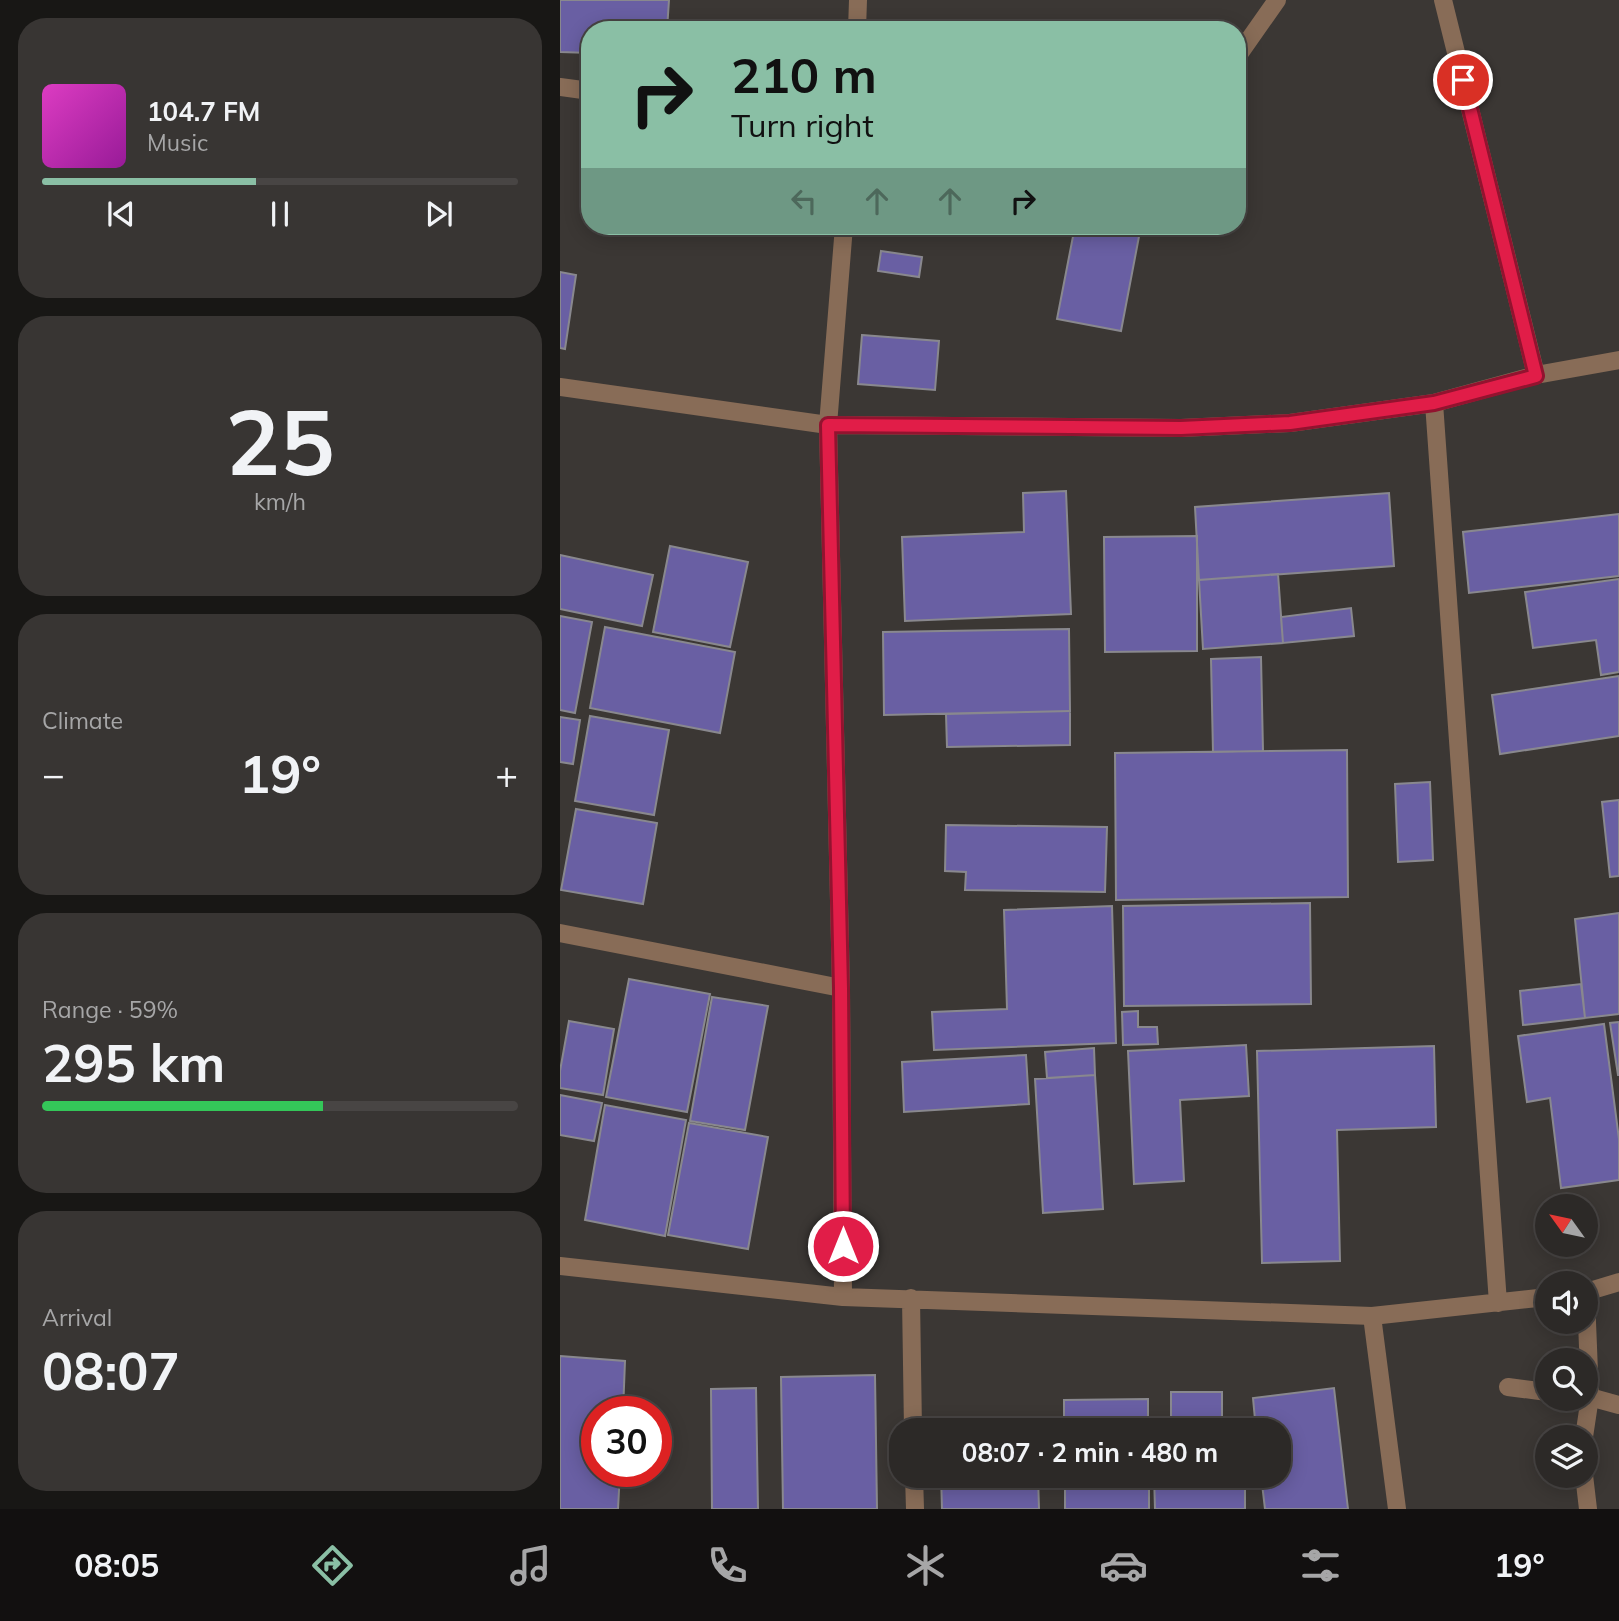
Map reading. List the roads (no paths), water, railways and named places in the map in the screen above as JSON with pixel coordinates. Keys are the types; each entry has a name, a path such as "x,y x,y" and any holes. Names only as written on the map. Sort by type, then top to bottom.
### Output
{"street":[{"path":"857,21 858,0"},
{"path":"1246,44 1277,0"},
{"path":"1443,0 1536,376"},
{"path":"560,88 581,90"},
{"path":"843,235 828,425 841,988 843,1297"},
{"path":"560,387 828,425 1181,428 1290,423 1434,403 1536,376 1619,360"},
{"path":"1434,403 1498,1303"},
{"path":"560,933 841,988"},
{"path":"560,1266 843,1297 1372,1315 1535,1298"},
{"path":"1598,1290 1619,1282"},
{"path":"911,1298 913,1418"},
{"path":"1372,1315 1397,1509"},
{"path":"1508,1387 1535,1390"},
{"path":"1598,1400 1619,1405"},
{"path":"914,1488 915,1509"},
{"path":"1586,1488 1588,1509"}]}
